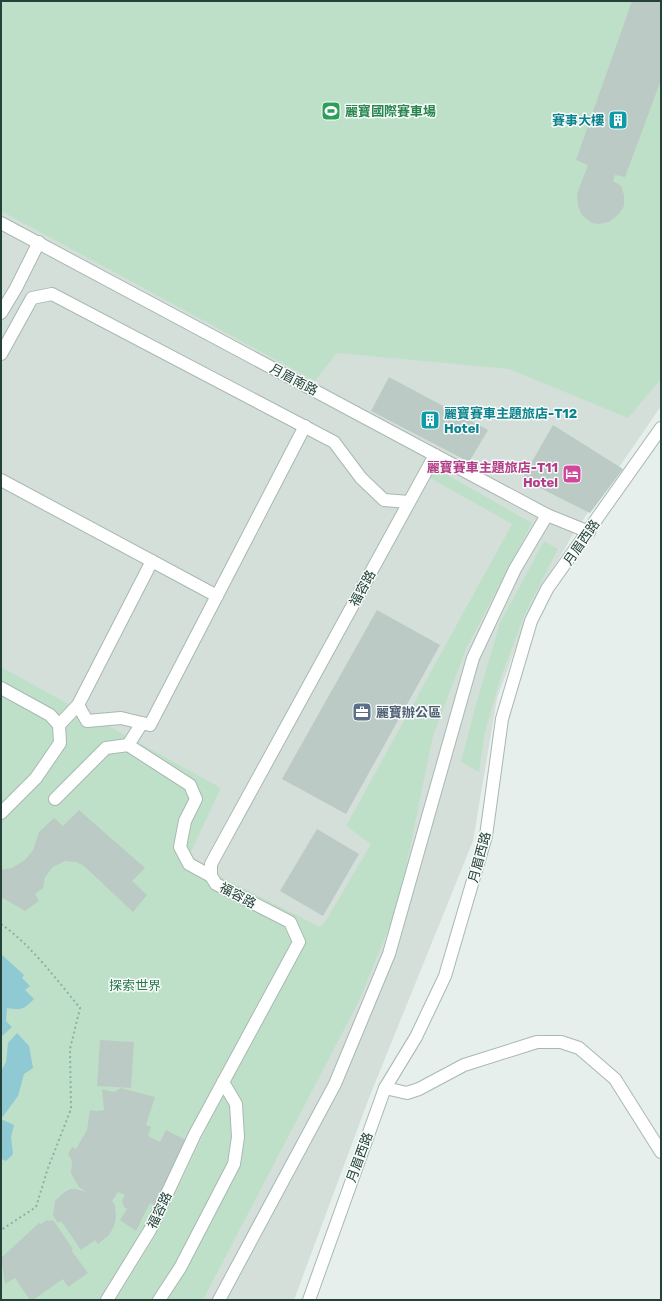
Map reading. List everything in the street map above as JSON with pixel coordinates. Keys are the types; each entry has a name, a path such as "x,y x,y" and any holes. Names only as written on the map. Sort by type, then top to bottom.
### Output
{"street":[{"name":"月眉南路","path":"1,223 547,515 589,532"},
{"path":"1,313 16,288 39,242"},
{"path":"1,354 32,298 52,294 334,442 361,478 384,500 409,502"},
{"path":"78,705 87,721 121,718 150,725 305,426"},
{"name":"月眉西路","path":"309,1300 385,1088 416,1037 445,976 486,836 502,719 530,620 547,589 589,532 661,428"},
{"name":"福容路","path":"107,1300 150,1230 195,1134 299,942 290,922 216,884 211,876 211,864 435,455"},
{"path":"1,480 217,596"},
{"path":"219,1300 335,1084 389,954 473,658 515,569 547,515"},
{"path":"59,726 78,705 152,561"},
{"path":"1,688 50,715 59,726 60,744 36,778 1,813"},
{"path":"128,745 142,723"},
{"path":"55,799 106,748 128,745 190,786 196,799 185,821 180,847 189,864 211,876"},
{"path":"385,1088 407,1093 418,1090 464,1065 537,1042 561,1042 580,1048 615,1079 661,1152"},
{"path":"159,1300 180,1268 234,1164 238,1137 236,1104 223,1082"}],"path":[{"path":"1,924 8,929 45,966 80,1008 70,1049 71,1110 48,1168 36,1207 1,1230"}],"shaded area":[{"path":"4,1 661,1 661,406 572,536 530,609 497,698 473,841 369,1098 294,1300 1,1300 1,3"}],"green space":[{"name":"麗寶國際賽車場","path":"5,1 661,1 661,379 628,418 509,369 337,353 315,381 1,211 1,4"},
{"name":"探索世界","path":"435,468 532,523 466,649 433,736 398,906 359,1001 203,1300 115,1300 153,1240 209,1123 99,1300 1,1300 1,667 221,788 187,860 320,927 325,922 371,844 346,826 512,524 430,478"},
{"path":"544,541 558,549 524,616 501,677 485,732 479,772 461,762 476,704 500,623"}],"water":[{"path":"1,954 24,975 22,978 30,986 25,990 34,999 22,1008 7,1008 6,1021 12,1027 1,1037"},
{"path":"17,1033 29,1046 33,1068 24,1074 18,1096 1,1119 1,1071 6,1062 8,1043"},
{"path":"1,1119 14,1125 11,1137 13,1154 6,1161 1,1159"}],"building":[{"name":"賽事大樓","path":"632,1 661,1 661,80 625,177 615,175 613,181 621,186 624,195 624,206 619,214 609,222 599,224 592,223 582,215 578,206 577,194 588,165 576,160"},
{"name":"麗寶賽車主題旅店-T12 Hotel","path":"389,377 488,430 469,462 371,411"},
{"name":"麗寶賽車主題旅店-T11 Hotel","path":"553,425 623,469 590,513 522,479"},
{"name":"麗寶辦公區","path":"377,610 440,645 346,814 282,779"},
{"path":"79,810 145,868 132,881 147,895 133,912 84,866 76,862 65,861 53,867 45,877 43,888 35,894 39,901 25,911 1,897 1,870 12,868 25,860 33,850 39,832 54,818 63,826"},
{"path":"317,829 359,854 323,916 280,891"},
{"path":"100,1040 134,1042 131,1088 97,1086"},
{"path":"121,1088 155,1097 146,1125 151,1127 148,1136 160,1142 166,1130 190,1142 155,1205 150,1203 136,1231 120,1220 127,1209 124,1207 122,1200 125,1195 118,1192 112,1201 115,1205 116,1218 109,1235 98,1244 95,1240 81,1250 61,1221 58,1223 53,1215 55,1201 70,1189 86,1192 79,1187 71,1173 72,1161 68,1154 72,1147 76,1149 87,1130 90,1110 104,1110 102,1089 114,1092"},
{"path":"47,1220 53,1220 73,1249 71,1250 88,1273 68,1287 63,1279 33,1300 30,1300 15,1278 5,1284 1,1258 39,1223 41,1224"}],"place":[{"name":"麗寶國際賽車場","path":"331,111"},
{"name":"賽事大樓","path":"618,120"},
{"name":"麗寶賽車主題旅店-T12 Hotel","path":"430,420"},
{"name":"麗寶賽車主題旅店-T11 Hotel","path":"572,474"},
{"name":"麗寶辦公區","path":"362,712"}]}
